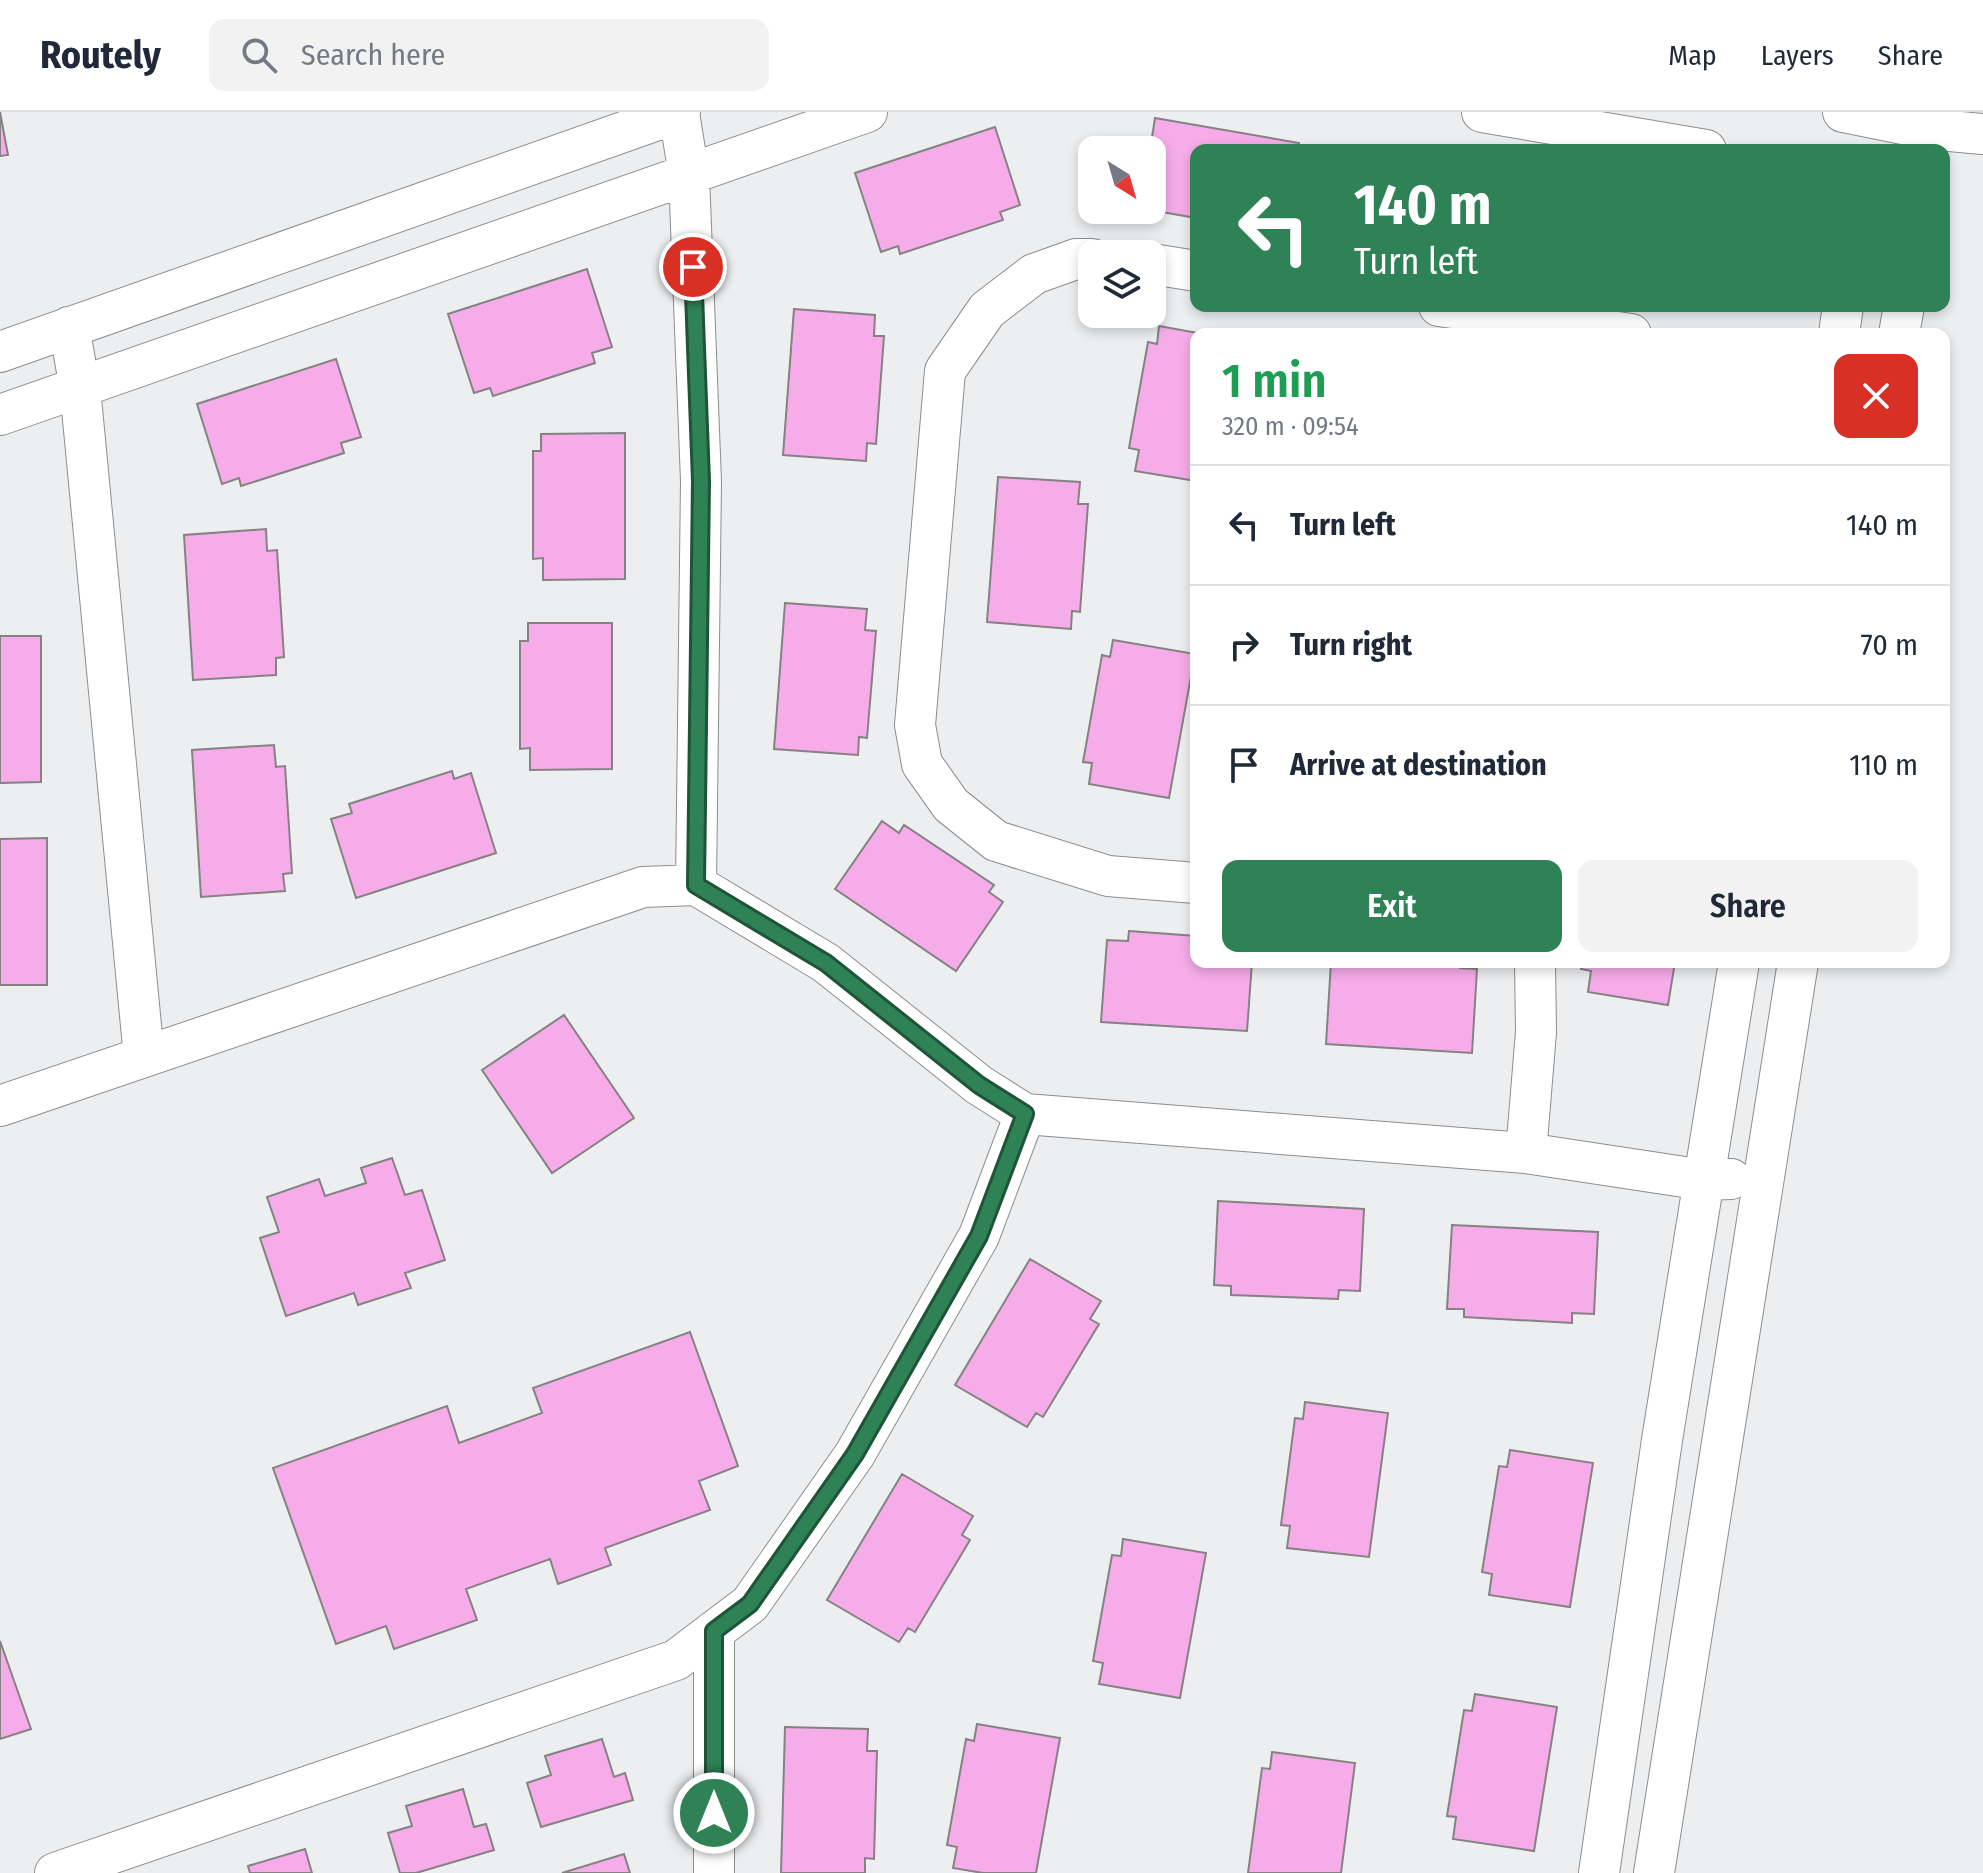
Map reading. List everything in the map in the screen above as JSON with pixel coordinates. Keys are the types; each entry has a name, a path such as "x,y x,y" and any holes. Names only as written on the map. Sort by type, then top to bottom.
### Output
{"street":[{"path":"0,352 680,112 689,175 701,481 696,885"},
{"path":"0,415 867,112"},
{"path":"1482,112 1671,144"},
{"path":"1860,122 1983,134"},
{"path":"1078,259 1034,274 987,310 945,371 915,725 922,764 951,805 996,841 1108,876 1190,883"},
{"path":"1166,266 1190,270"},
{"path":"1480,312 1590,328"},
{"path":"69,327 80,388 144,1057"},
{"path":"0,1106 643,887 696,885 826,963 979,1085 1025,1114 1526,1153 1704,1180 1763,1177"},
{"path":"1526,1153 1536,1032 1535,968"},
{"path":"1599,1873 1738,968"},
{"path":"1654,1873 1797,968"},
{"path":"75,1870 676,1660 750,1604 855,1454 979,1236 1025,1114"},
{"path":"714,1631 714,1873"}],"building":[{"path":"0,112 8,155 0,156"},
{"path":"1155,118 1299,143 1190,144 1190,217 1166,213 1166,136 1152,136"},
{"path":"995,127 1020,205 1000,212 1003,220 900,254 898,246 881,252 855,173"},
{"path":"587,269 612,347 592,353 595,363 493,396 490,388 474,393 448,314"},
{"path":"794,309 875,315 874,336 884,336 876,444 867,443 866,461 783,455"},
{"path":"1159,328 1190,332 1190,480 1135,471 1139,450 1129,448 1148,342 1157,344"},
{"path":"336,359 361,437 341,443 344,453 241,486 239,478 222,484 197,404"},
{"path":"625,433 625,579 543,580 543,558 533,559 533,451 541,451 541,434"},
{"path":"998,477 1080,482 1078,504 1088,504 1080,612 1072,611 1071,629 987,622"},
{"path":"266,529 267,551 277,550 284,657 276,658 276,675 193,680 184,535"},
{"path":"785,603 867,609 865,630 876,631 867,738 859,737 858,755 774,749"},
{"path":"528,623 612,623 612,769 530,770 530,748 520,749 520,641 528,641"},
{"path":"0,636 41,636 41,782 0,783"},
{"path":"1113,640 1190,653 1190,682 1169,798 1089,784 1092,763 1083,762 1102,655 1110,657"},
{"path":"274,745 276,767 285,766 292,873 283,874 285,891 201,897 192,750"},
{"path":"452,771 454,779 471,773 496,853 356,898 331,819 352,813 349,804"},
{"path":"882,821 899,833 904,825 994,885 989,892 1003,902 956,971 835,889"},
{"path":"47,838 47,985 0,985 0,839"},
{"path":"1129,931 1190,936 1190,968 1252,968 1247,1031 1101,1022 1107,940 1128,941"},
{"path":"1331,968 1477,969 1472,1053 1326,1044"},
{"path":"1674,968 1668,1005 1588,992 1591,971 1581,969"},
{"path":"564,1015 634,1118 552,1173 482,1070"},
{"path":"392,1158 405,1195 422,1190 445,1260 405,1273 411,1288 358,1305 354,1293 286,1316 260,1238 279,1232 267,1197 319,1179 325,1196 366,1183 361,1168"},
{"path":"1218,1201 1364,1209 1360,1291 1339,1290 1338,1299 1231,1295 1231,1286 1214,1285"},
{"path":"1452,1225 1598,1232 1594,1314 1572,1313 1572,1323 1464,1317 1464,1309 1447,1309"},
{"path":"1030,1259 1101,1301 1090,1319 1099,1324 1043,1417 1036,1413 1027,1427 955,1385"},
{"path":"690,1332 738,1466 699,1481 710,1510 605,1548 611,1565 558,1584 550,1559 466,1589 477,1620 394,1649 386,1626 336,1644 273,1468 447,1406 459,1443 542,1413 533,1388"},
{"path":"1305,1402 1388,1413 1369,1557 1287,1548 1290,1526 1281,1525 1295,1418 1303,1419"},
{"path":"1510,1450 1593,1463 1570,1607 1489,1595 1492,1574 1482,1572 1499,1466 1507,1467"},
{"path":"902,1474 973,1516 962,1535 970,1540 915,1632 908,1628 899,1642 827,1600"},
{"path":"1123,1539 1206,1553 1180,1698 1099,1684 1103,1663 1093,1661 1112,1555 1121,1556"},
{"path":"0,1641 31,1729 0,1739"},
{"path":"1475,1694 1557,1707 1534,1851 1453,1839 1456,1817 1447,1816 1464,1710 1472,1711"},
{"path":"977,1724 1060,1738 1036,1873 983,1873 953,1868 957,1847 947,1845 966,1739 974,1741"},
{"path":"785,1727 868,1729 867,1751 877,1751 874,1859 865,1858 865,1873 781,1873"},
{"path":"602,1739 614,1777 625,1773 633,1800 541,1827 527,1783 551,1775 545,1756"},
{"path":"1272,1752 1355,1763 1341,1873 1248,1873 1262,1768 1270,1769"},
{"path":"463,1789 474,1827 486,1824 494,1850 416,1873 400,1873 388,1833 412,1826 406,1806"},
{"path":"305,1849 312,1873 250,1873 248,1866"},
{"path":"624,1854 630,1873 562,1873"}],"route":[{"path":"693,267 701,481 696,885 826,963 979,1085 1025,1114 979,1236 855,1454 750,1604 714,1631 714,1813"}]}
